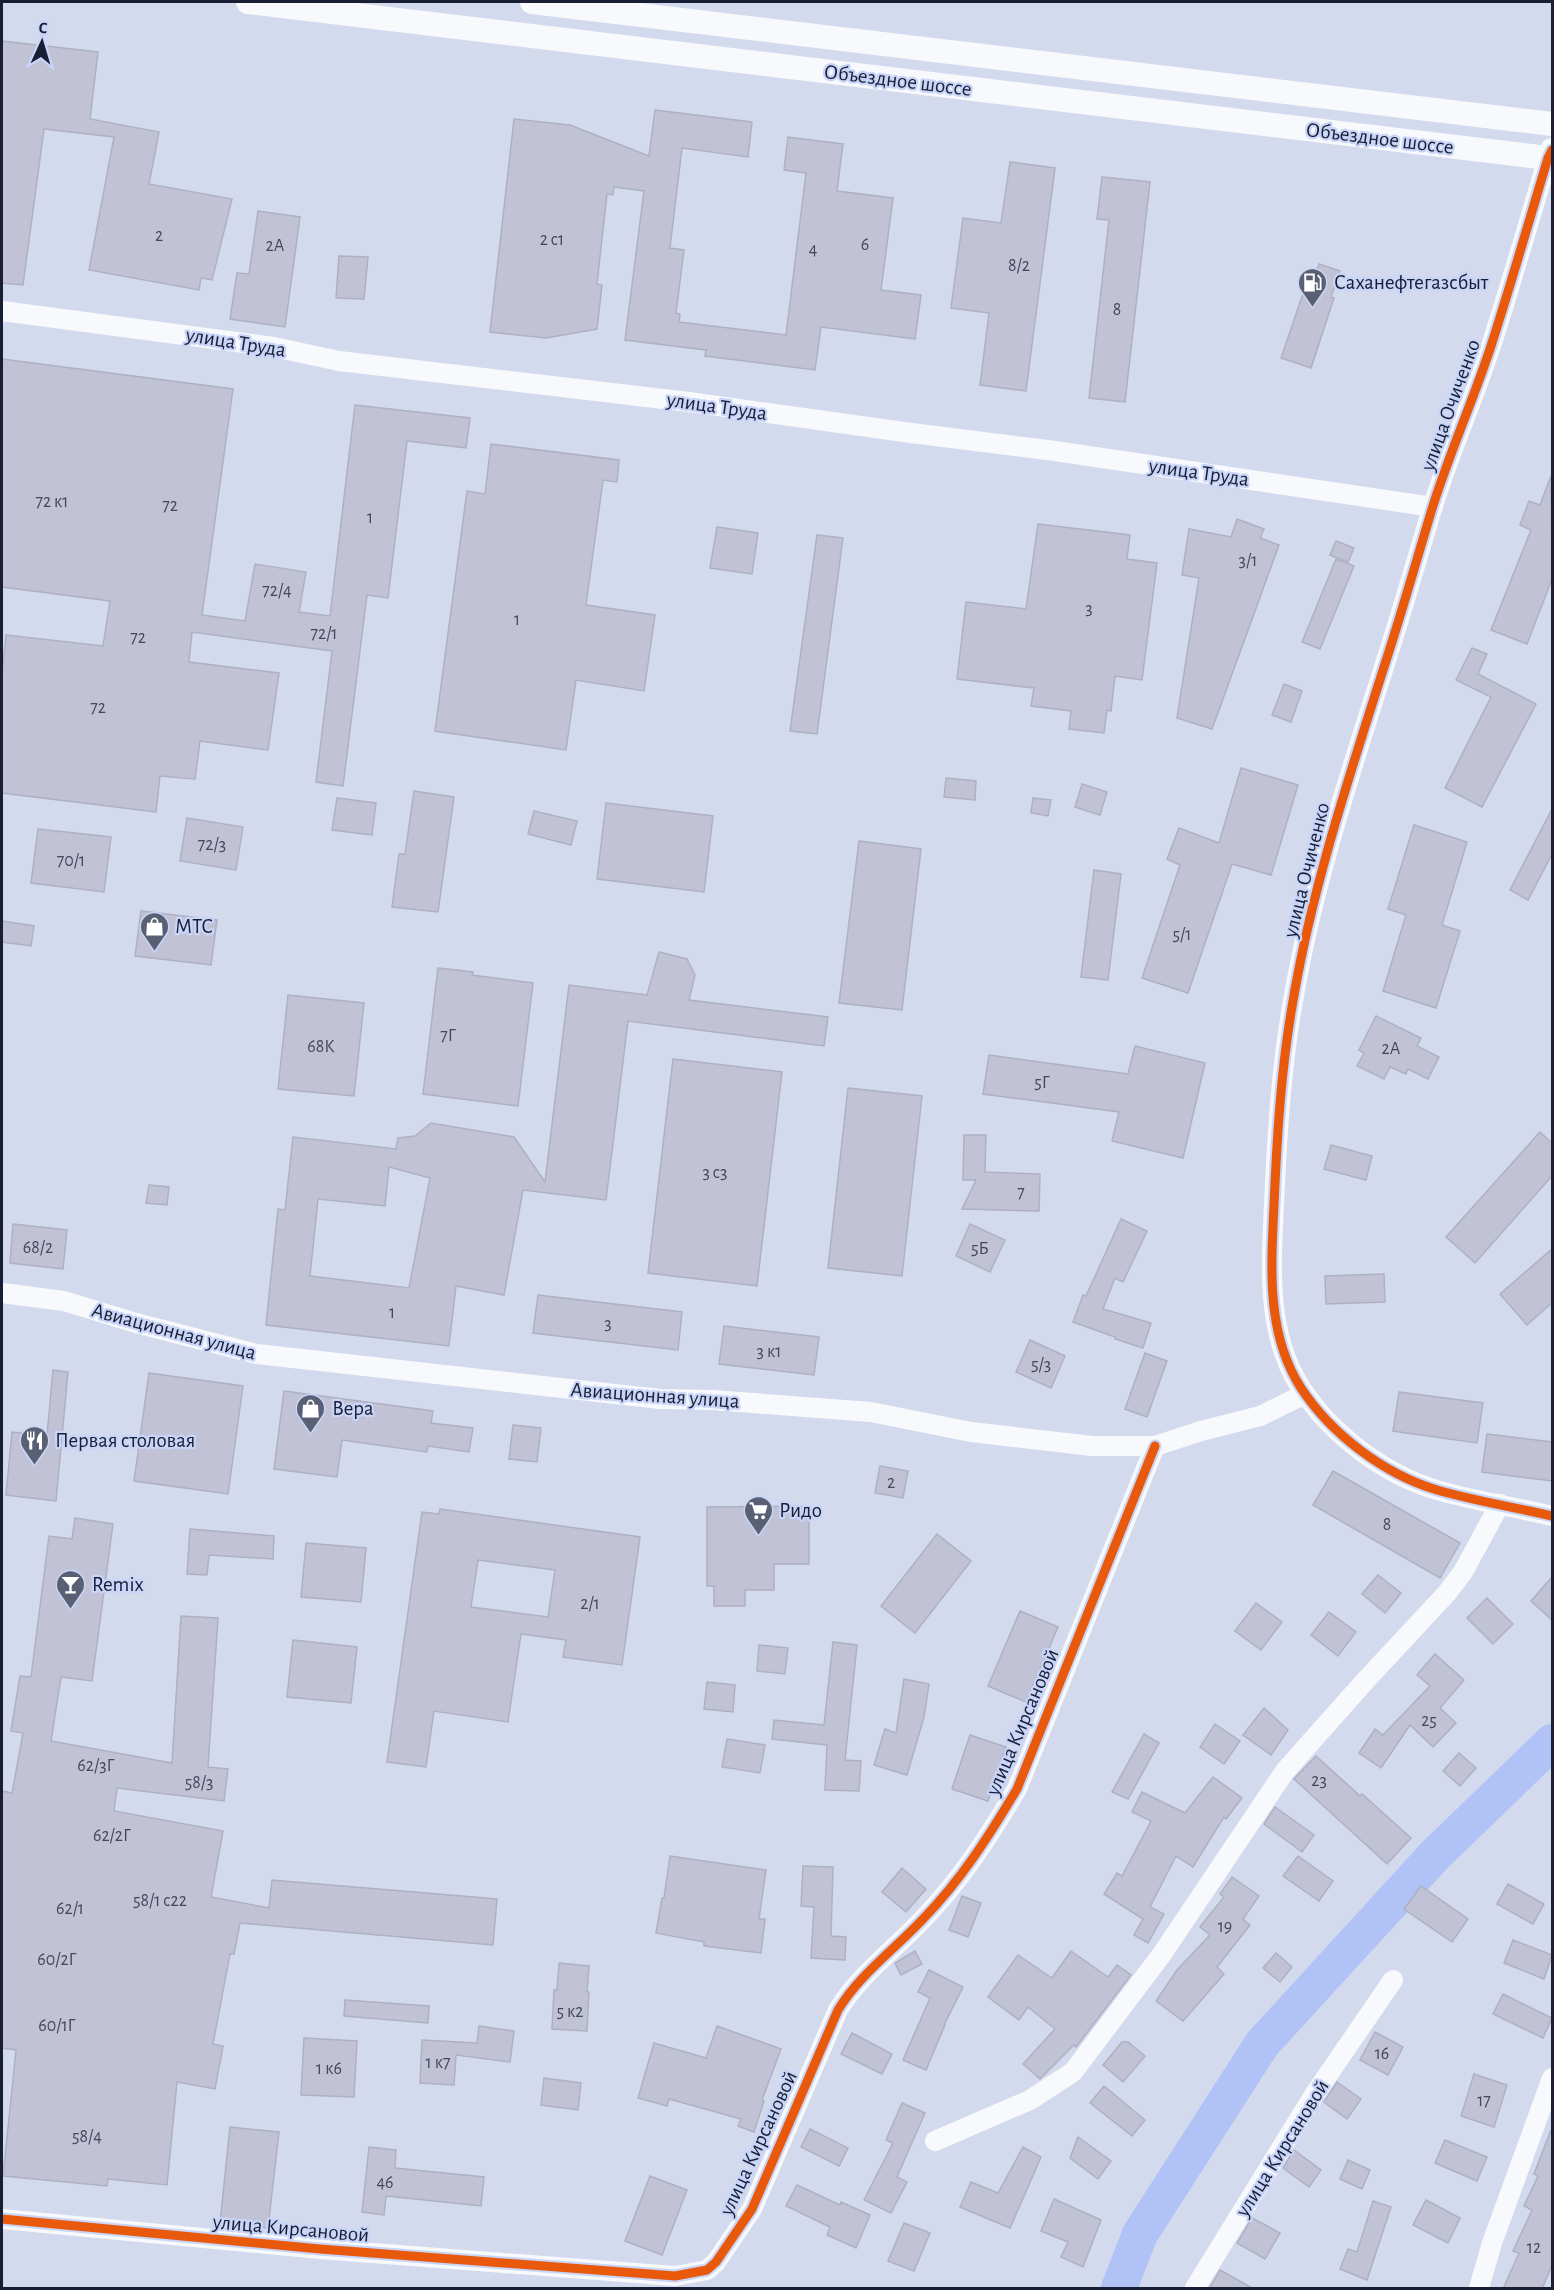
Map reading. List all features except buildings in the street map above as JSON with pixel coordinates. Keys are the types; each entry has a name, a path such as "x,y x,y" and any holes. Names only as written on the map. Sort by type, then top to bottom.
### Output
{"street":[{"name":"Объездное шоссе","path":"248,2 1550,154"},
{"name":"Объездное шоссе","path":"532,2 1552,124"},
{"name":"улица Очиченко","path":"1550,154 1490,349 1432,507 1417,564 1339,811 1312,915 1293,999 1279,1112 1272,1247 1273,1302 1280,1341 1290,1369 1305,1394 1352,1444 1394,1473 1436,1490 1552,1516"},
{"name":"улица Труда","path":"2,311 274,347 339,361 689,402 1055,451 1432,507"},
{"name":"Авиационная улица","path":"2,1293 64,1301 136,1323 257,1354 660,1399 713,1400 871,1412 970,1432 1059,1444 1155,1446 1260,1416 1305,1394"},
{"name":"улица Кирсановой","path":"2,2218 320,2249 675,2276 707,2270 716,2262 752,2209 838,2010 850,1991 954,1885 990,1835 1017,1789 1155,1446"},
{"path":"935,2141 1030,2100 1073,2072 1162,1954 1285,1771 1447,1593 1463,1572 1500,1504"},
{"name":"улица Кирсановой","path":"1195,2289 1314,2096 1393,1980"},
{"path":"1479,2289 1492,2243 1552,2078"}],"waterway":[{"path":"1119,2288 1140,2234 1262,2044 1435,1855 1552,1742"}],"cycle path":[{"path":"1552,150 1491,346 1432,509 1345,791 1310,917 1293,1001 1283,1077 1272,1252 1273,1300 1282,1345 1301,1388 1328,1422 1361,1451 1417,1483 1437,1490 1552,1516"},
{"path":"2,2219 320,2249 675,2276 707,2270 716,2262 752,2209 838,2010 856,1985 950,1889 985,1841 1017,1789 1155,1446"}],"place":[{"name":"Саханефтегазсбыт","path":"1313,308"},
{"name":"МТС","path":"154,952"},
{"name":"Вера","path":"311,1434"},
{"name":"Первая столовая","path":"34,1466"},
{"name":"Ридо","path":"758,1536"},
{"name":"Remix","path":"71,1610"}]}
